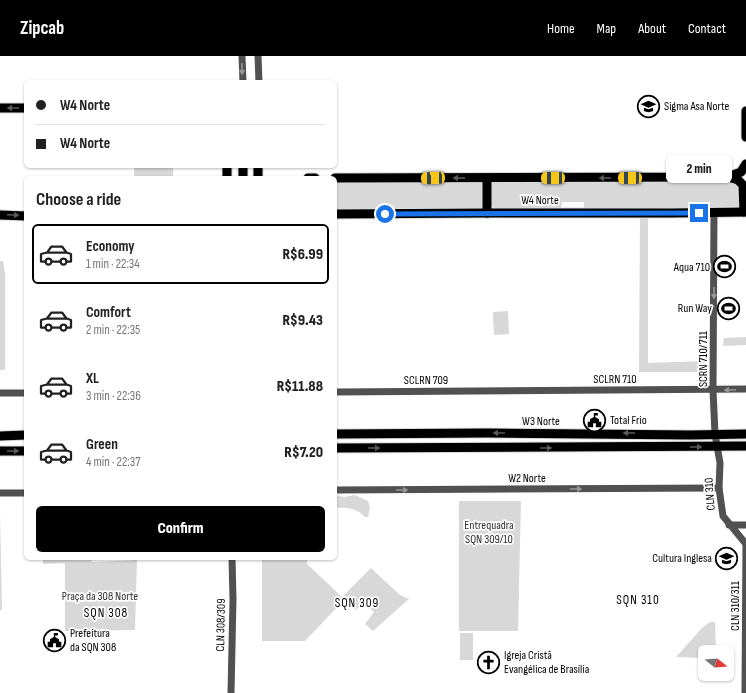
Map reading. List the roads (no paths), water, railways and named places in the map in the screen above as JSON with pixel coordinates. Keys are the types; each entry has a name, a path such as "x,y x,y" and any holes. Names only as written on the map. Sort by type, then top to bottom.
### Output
{"main road":[{"path":"0,108 24,108"},
{"path":"746,111 746,137"},
{"path":"728,177 741,172 746,164"},
{"path":"337,178 728,177 738,180 743,185 745,212"},
{"path":"487,178 487,212"},
{"name":"W4 Norte","path":"337,214 487,212 672,214 745,212"},
{"path":"0,215 24,216"},
{"name":"W3 Norte","path":"337,434 746,434"},
{"path":"665,434 668,447"},
{"path":"646,448 661,444 665,434"},
{"path":"0,436 24,435"},
{"path":"337,448 646,448 746,446"},
{"path":"0,451 24,451"}],"street":[{"path":"242,56 243,80"},
{"path":"258,56 259,80"},
{"name":"SCRN 710/711","path":"714,212 713,390 715,434"},
{"name":"SCLRN 710","path":"516,390 746,389"},
{"name":"SCLRN 709","path":"337,392 516,390"},
{"path":"0,393 24,393"},
{"name":"CLN 310","path":"715,434 720,463 719,488 723,516 746,543"},
{"name":"W2 Norte","path":"337,490 719,488"},
{"path":"0,493 24,493"},
{"path":"730,525 746,524"},
{"name":"CLN 310/311","path":"745,693 746,543"},
{"name":"CLN 308/309","path":"231,693 233,599 232,560"}],"place":[{"name":"Sigma Asa Norte","path":"649,106"},
{"name":"Aqua 710","path":"725,267"},
{"name":"Run Way","path":"728,308"},
{"name":"Total Frio","path":"594,420"},
{"name":"Cultura Inglesa","path":"727,558"},
{"name":"Prefeitura da SQN 308","path":"55,640"},
{"name":"Igreja Cristã Evangélica de Brasília","path":"489,662"}],"district":[{"name":"SQN 310","path":"638,600"},
{"name":"SQN 309","path":"357,603"},
{"name":"SQN 308","path":"106,613"}],"park label":[{"name":"Entrequadra SQN 309/10","path":"489,532"},
{"name":"Praça da 308 Norte","path":"100,596"}]}
